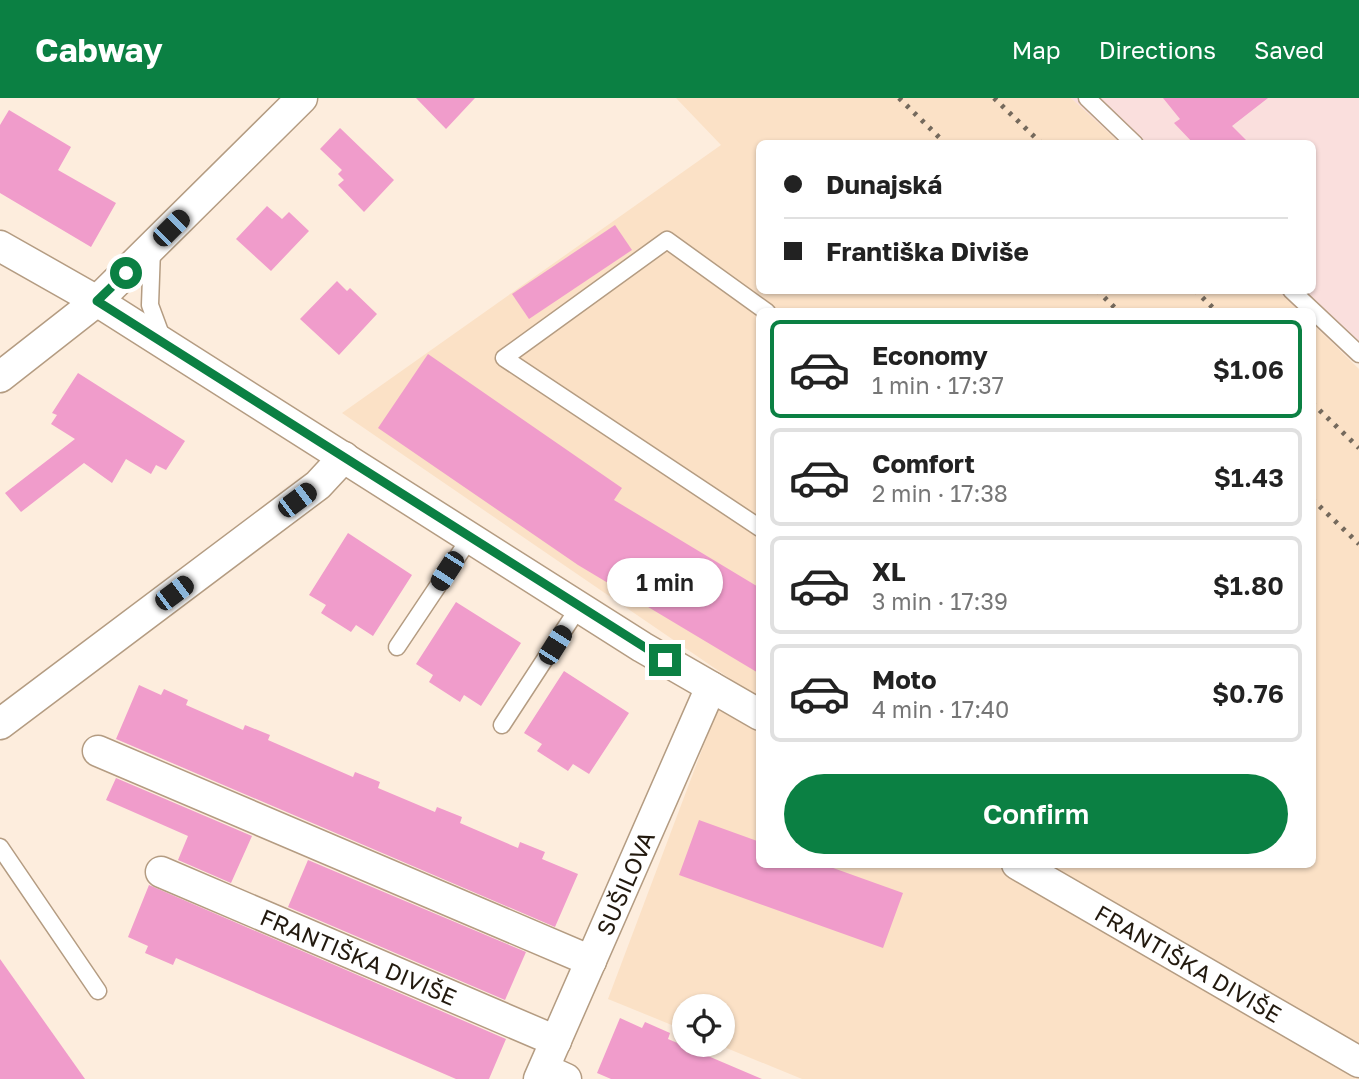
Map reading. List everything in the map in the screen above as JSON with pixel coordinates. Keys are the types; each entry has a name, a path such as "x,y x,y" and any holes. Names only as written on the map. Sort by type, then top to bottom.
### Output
{"street":[{"path":"0,377 97,301 302,98"},
{"path":"0,246 97,301 579,607 756,713"},
{"path":"0,724 318,485 344,457"},
{"name":"SUŠILOVA","path":"550,1076 556,1041 711,687"},
{"path":"98,751 591,961"},
{"name":"FRANTIŠKA DIVIŠE","path":"1024,868 1359,1062"},
{"name":"FRANTIŠKA DIVIŠE","path":"161,872 556,1041"}],"lane":[{"path":"1087,98 1131,140"},
{"path":"756,525 504,358 667,240 761,308"},
{"path":"152,246 150,305 164,343"},
{"path":"1295,294 1310,308"},
{"path":"1316,314 1359,354"},
{"path":"397,647 470,538"},
{"path":"502,725 579,607"},
{"path":"0,847 98,991"}],"shaded area":[{"path":"676,98 1071,98 1117,140 756,140 756,294 1281,294 1296,308 756,308 756,868 1316,868 1316,327 1359,369 1359,1079 802,1079 735,1052 735,994 672,994 672,1025 608,999 729,678 342,413 721,145"},
{"path":"1071,98 1359,98 1359,353 1350,359 1316,327 1316,308 1296,308 1280,294 1316,294 1316,140 1117,140"}],"building":[{"path":"416,98 475,98 446,129"},
{"path":"1163,98 1268,98 1232,126 1246,140 1190,140 1174,123 1180,119"},
{"path":"9,110 71,147 58,170 116,203 91,247 0,193 0,125"},
{"path":"340,128 394,180 364,212 338,185 344,180 338,174 342,170 320,149"},
{"path":"267,206 282,219 289,212 309,231 271,271 236,239"},
{"path":"615,225 632,250 529,319 512,294"},
{"path":"337,281 347,291 350,288 377,314 339,355 300,319"},
{"path":"428,354 622,488 614,500 756,586 756,672 578,565 378,428"},
{"path":"78,373 185,441 166,470 156,465 151,474 126,459 112,483 84,463 21,512 5,493 75,439 51,424 57,415 52,413"},
{"path":"348,533 412,575 373,636 356,625 351,632 321,613 326,605 309,595"},
{"path":"456,602 521,643 481,706 464,695 460,702 429,682 433,675 416,664"},
{"path":"564,671 629,713 589,774 573,764 568,771 537,751 542,744 524,733"},
{"path":"139,685 161,695 164,689 188,700 186,705 243,730 245,725 270,735 268,740 353,777 355,772 380,782 378,788 435,812 437,807 462,817 460,823 518,848 520,842 545,852 542,859 578,874 555,927 116,739"},
{"path":"116,778 252,836 231,883 178,860 188,836 106,800"},
{"path":"699,820 756,841 756,868 833,868 903,893 883,948 679,875"},
{"path":"308,860 526,952 505,1000 288,907"},
{"path":"149,885 506,1039 489,1079 456,1079 176,958 173,965 145,953 148,946 128,937"},
{"path":"0,959 85,1079 0,1079"},
{"path":"620,1018 642,1028 645,1022 670,1033 668,1039 672,1041 672,1057 710,1057 762,1079 611,1079 597,1073"}],"railway":[{"path":"899,98 942,140"},
{"path":"994,98 1038,140"},
{"path":"1101,294 1115,308"},
{"path":"1199,294 1213,308"},
{"path":"1316,407 1359,448"},
{"path":"1316,503 1359,544"}],"route":[{"path":"126,273 97,301 665,660"}]}
